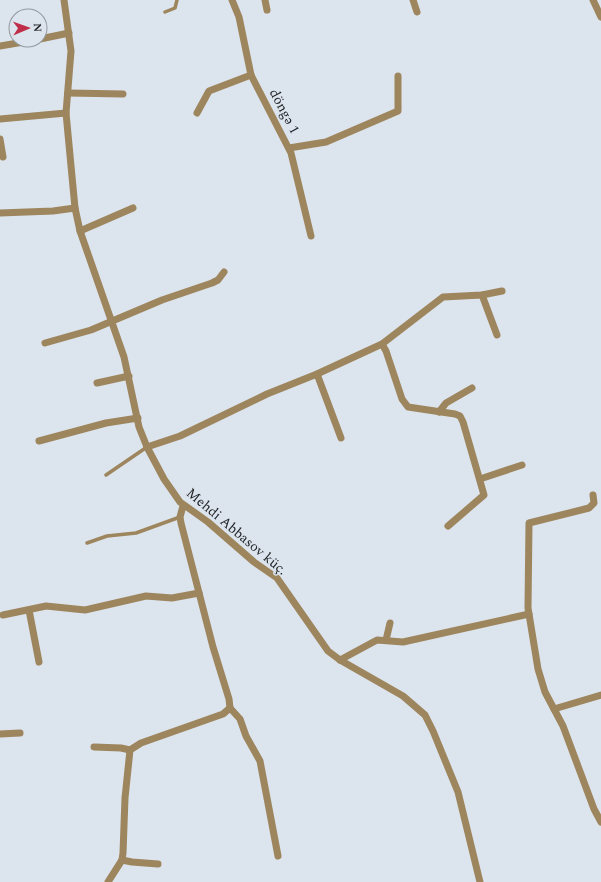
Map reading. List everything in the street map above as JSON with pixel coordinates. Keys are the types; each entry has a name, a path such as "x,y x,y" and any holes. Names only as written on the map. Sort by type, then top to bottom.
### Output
{"street":[{"name":"Mehdi Abbasov küç.","path":"64,0 71,51 66,113 74,208 80,231 112,321 129,376 138,418 147,447 164,479 184,506 208,522 254,562 277,578 328,651 340,660 403,696 425,714 458,792 480,882"},
{"name":"döngə 1","path":"232,0 239,17 251,75 289,148 311,236"},
{"path":"265,0 267,10"},
{"path":"413,0 417,12"},
{"path":"593,0 601,18"},
{"path":"48,37 69,33"},
{"path":"197,113 209,91 251,75"},
{"path":"289,148 326,142 398,111 398,76"},
{"path":"68,93 123,94"},
{"path":"0,119 66,113"},
{"path":"0,139 3,157"},
{"path":"0,213 53,211 74,208"},
{"path":"80,231 133,208"},
{"path":"45,343 75,336 162,300 212,283 218,280 224,272"},
{"path":"147,447 180,436 267,394 317,374 382,344 443,297 482,295 502,291"},
{"path":"482,295 497,335"},
{"path":"382,344 402,399 408,407 460,416 463,422 484,492 482,499 448,526"},
{"path":"317,374 341,438"},
{"path":"97,383 129,376"},
{"path":"439,412 446,403 472,388"},
{"path":"39,441 106,423 138,418"},
{"path":"480,479 522,465"},
{"path":"593,495 594,503 589,508 529,523 529,614 538,669 545,692 563,726 594,809 601,822"},
{"path":"184,506 180,517 199,593 230,708 240,719 246,736 260,761 278,856"},
{"path":"3,615 53,606 80,611 146,596 172,598 199,593"},
{"path":"29,610 39,662"},
{"path":"340,660 365,645 377,640 403,642 529,614"},
{"path":"386,640 390,623"},
{"path":"554,709 601,695"},
{"path":"94,747 121,748 130,750 141,744 223,714 230,708"},
{"path":"0,734 20,733"},
{"path":"108,882 122,860 130,750"},
{"path":"122,860 158,864"}],"lane":[{"path":"165,12 175,8 177,0"},
{"path":"106,476 147,447"},
{"path":"87,543 107,536 136,533 180,517"}]}
